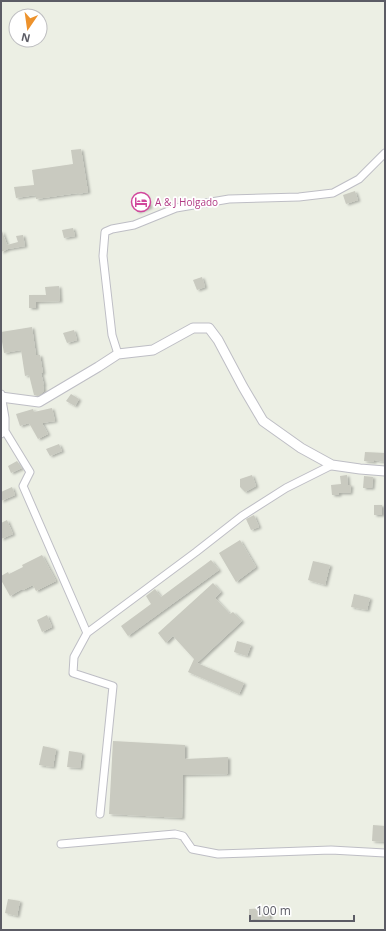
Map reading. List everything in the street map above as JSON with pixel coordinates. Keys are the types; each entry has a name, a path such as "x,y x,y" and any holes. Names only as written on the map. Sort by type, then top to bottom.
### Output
{"street":[{"path":"118,354 112,335 103,256 104,232 134,225 176,208 229,199 299,197 333,193 359,179 385,153"},
{"path":"87,633 23,486 30,472 3,433 5,418 1,396 39,402 118,354 153,350 193,328 209,328 218,340 263,421 301,448 332,465 385,471"},
{"path":"100,814 113,686 73,673 74,657 87,633 242,516 286,488 332,465"},
{"path":"61,844 175,834 183,836 192,849 210,853 331,850 385,853"}],"building":[{"path":"81,149 88,192 36,199 36,195 16,198 14,187 34,185 32,170 73,164 71,150"},
{"path":"355,191 358,200 346,204 343,195"},
{"path":"146,194 150,207 137,212 132,200"},
{"path":"73,228 75,236 64,238 62,230"},
{"path":"2,231 7,245 18,242 16,236 23,235 25,246 8,249 1,252"},
{"path":"202,277 205,287 197,290 193,280"},
{"path":"59,286 60,301 36,302 36,308 29,308 29,295 46,295 45,287"},
{"path":"32,327 36,355 40,355 43,373 41,373 44,391 38,396 34,395 29,375 25,376 21,350 4,353 1,336 1,332"},
{"path":"74,330 77,340 67,343 63,333"},
{"path":"71,394 79,399 75,406 66,401"},
{"path":"52,408 55,421 42,423 48,434 38,439 29,423 20,426 16,414 33,409 34,412"},
{"path":"59,444 62,451 50,456 46,449"},
{"path":"365,452 385,453 385,462 374,460 374,462 364,461"},
{"path":"17,461 22,468 11,473 8,466"},
{"path":"252,475 256,486 245,492 240,487 240,479"},
{"path":"347,475 348,485 351,485 350,493 339,493 339,495 332,495 331,485 341,484 340,476"},
{"path":"364,476 373,477 372,488 363,488"},
{"path":"12,487 15,495 1,501 1,492"},
{"path":"374,505 382,505 382,515 374,515"},
{"path":"254,515 259,527 251,530 246,519"},
{"path":"7,520 13,534 1,539 1,523"},
{"path":"240,540 256,567 236,582 219,553"},
{"path":"42,555 56,581 36,591 33,585 10,596 1,580 1,576 23,567 22,565"},
{"path":"211,560 219,570 128,636 121,626 151,604 146,596 155,589 161,597"},
{"path":"313,561 330,565 325,585 308,580"},
{"path":"213,583 221,592 215,598 230,614 233,612 242,621 197,663 244,683 239,694 188,672 194,659 173,636 166,643 158,633"},
{"path":"354,594 370,598 367,610 351,607"},
{"path":"47,615 52,627 42,632 37,620"},
{"path":"237,641 251,645 247,656 234,652"},
{"path":"113,741 185,745 185,759 228,757 228,774 183,775 182,818 109,814"},
{"path":"43,746 56,749 53,767 39,765"},
{"path":"69,751 82,753 80,768 67,767"},
{"path":"373,825 385,826 385,842 372,841"},
{"path":"8,899 20,901 17,916 5,913"},
{"path":"269,908 270,918 249,919 249,909"}],"place":[{"name":"A & J Holgado","path":"141,202"}]}
